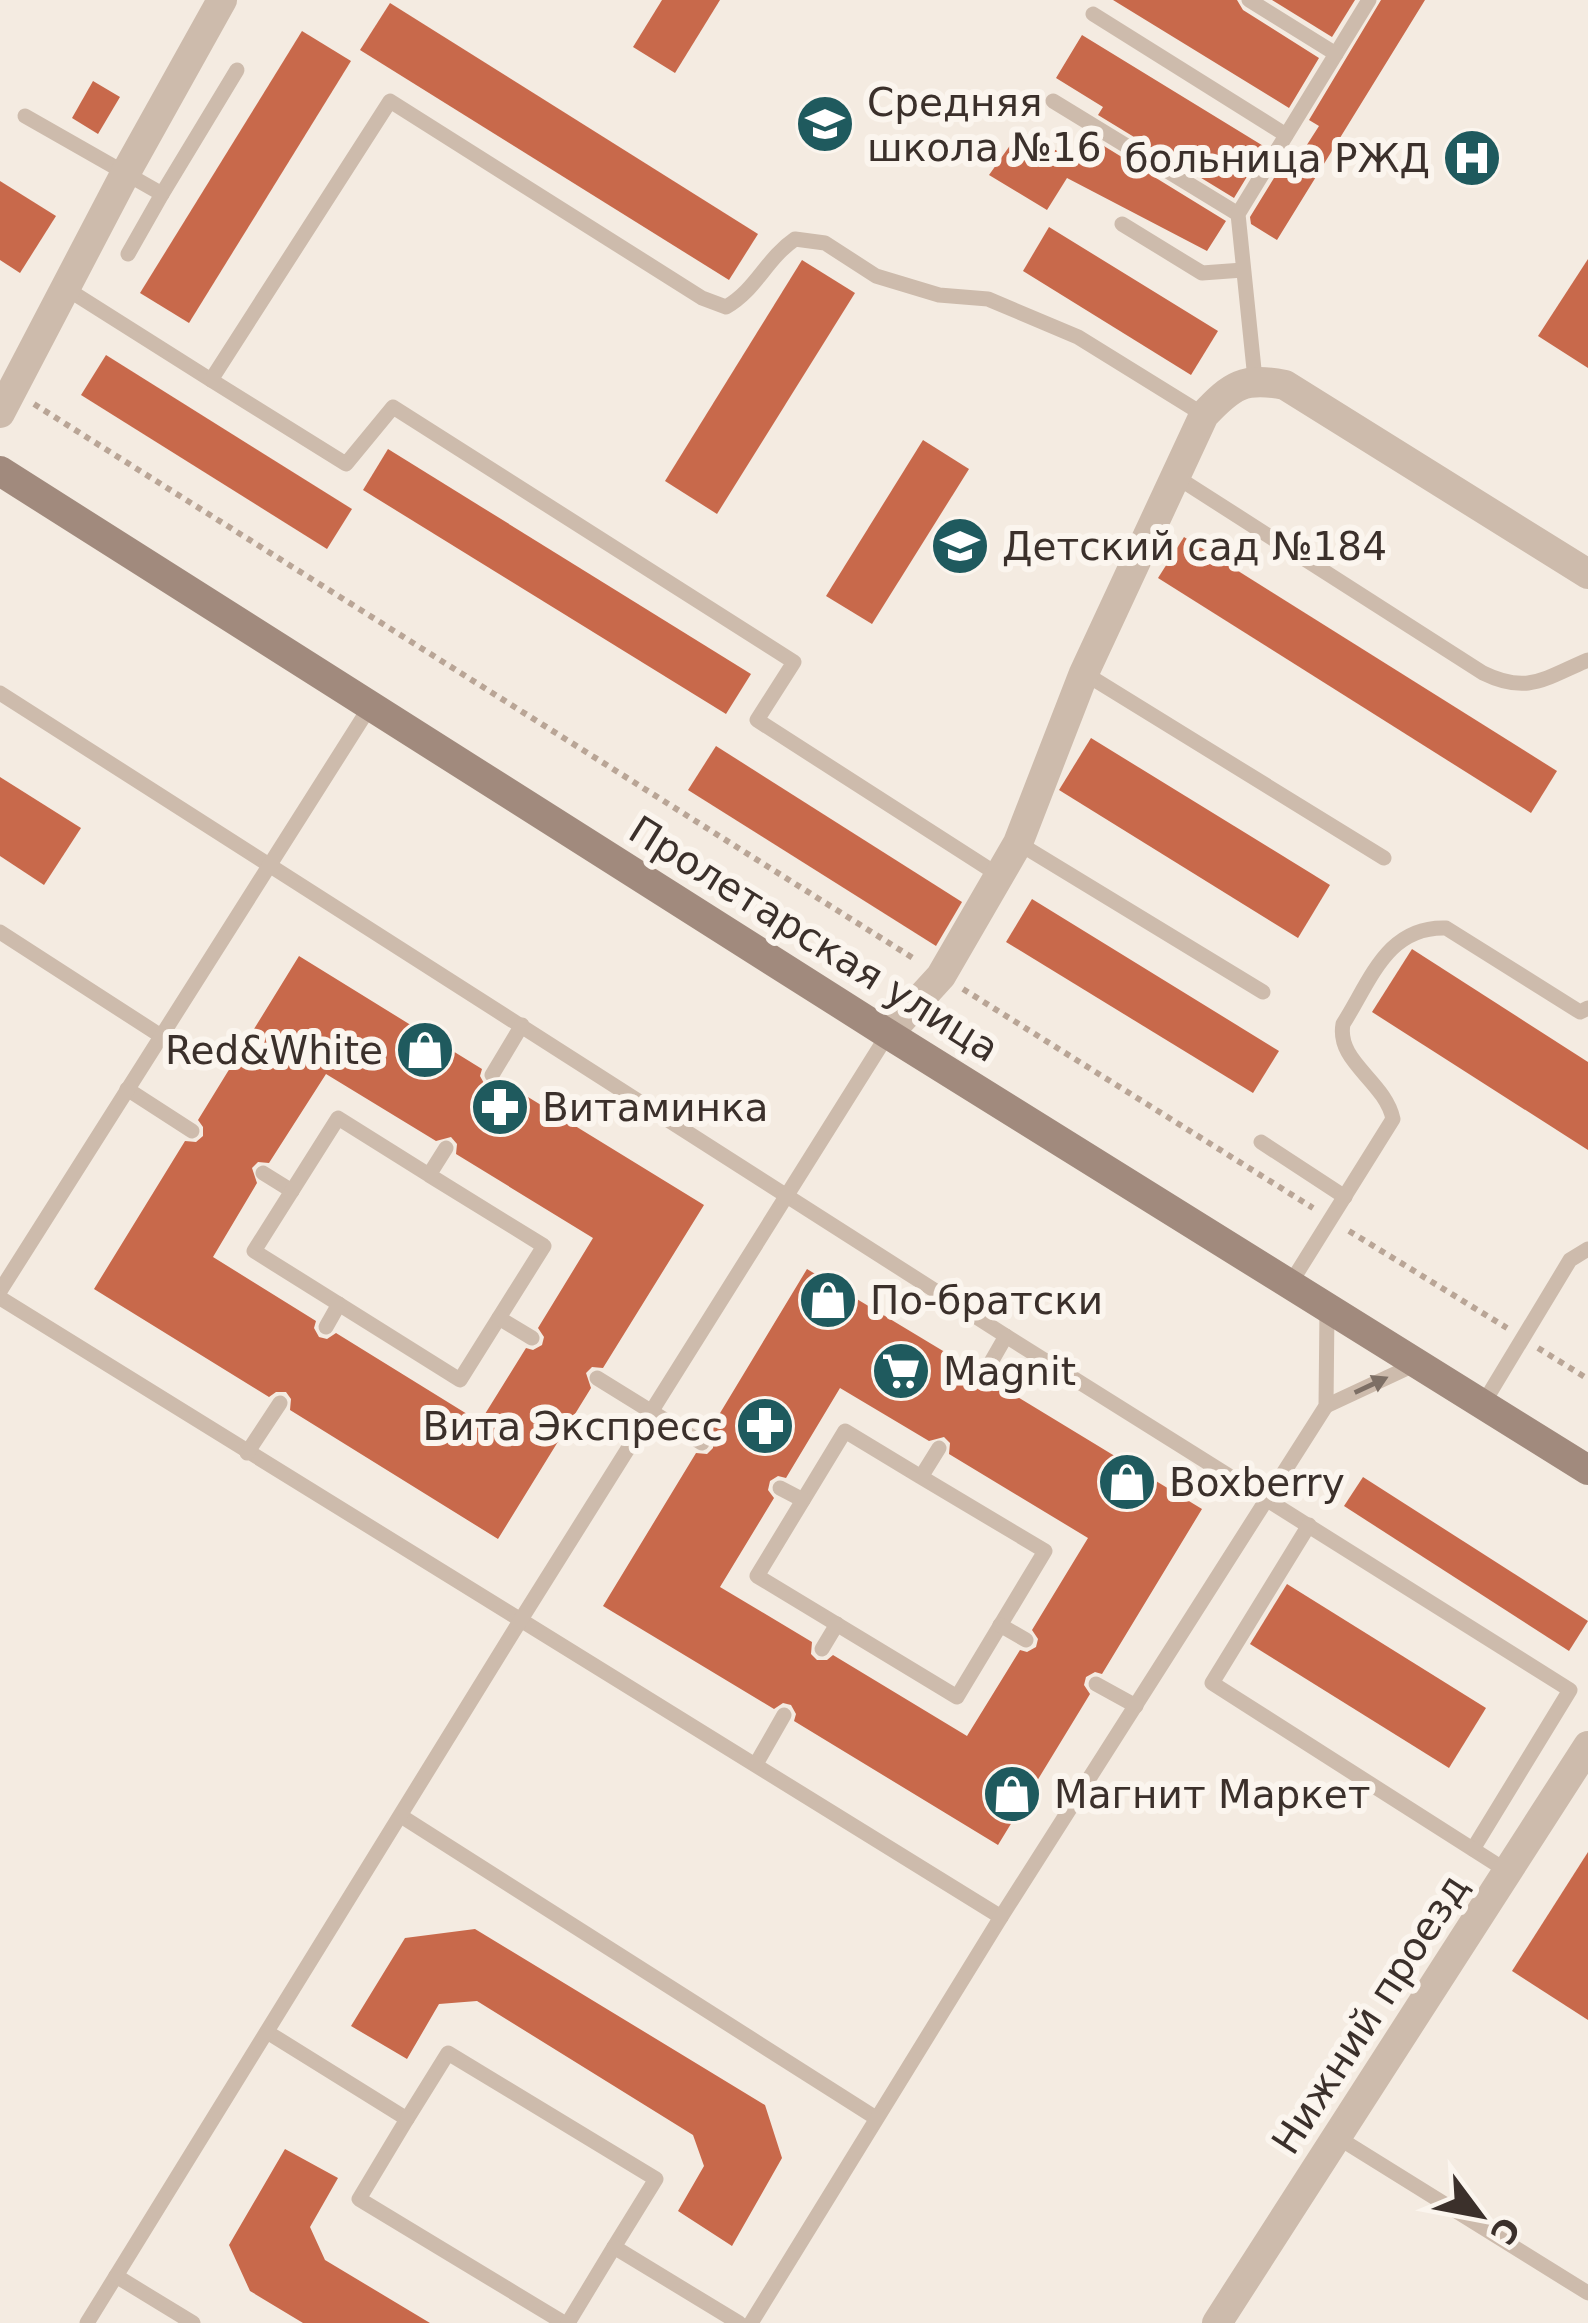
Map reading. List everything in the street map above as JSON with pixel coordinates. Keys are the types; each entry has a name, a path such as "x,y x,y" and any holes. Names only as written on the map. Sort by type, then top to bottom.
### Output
{"main road":[{"name":"Пролетарская улица","path":"0,471 888,1034 1588,1470"}],"street":[{"path":"7,402 125,174 223,0"},
{"path":"888,1034 941,976 1018,843 1084,673 1204,415 1226,392 1255,380 1285,385 1588,574"},
{"name":"Нижний проезд","path":"1216,2323 1588,1746"}],"lane":[{"path":"1250,0 1336,53"},
{"path":"1255,380 1238,214 1369,0"},
{"path":"1093,14 1286,135"},
{"path":"128,254 237,70"},
{"path":"211,380 390,100 702,298 726,307 747,295 773,254 794,238 824,243 876,276 939,295 988,298 1078,337 1204,415"},
{"path":"1053,101 1238,214"},
{"path":"25,116 162,194"},
{"path":"1122,224 1202,273 1244,270"},
{"path":"67,289 346,464 393,407 794,662 757,720 1000,876"},
{"path":"1175,476 1483,674 1509,686 1534,683 1588,660"},
{"path":"1084,673 1384,858"},
{"path":"0,693 1570,1690 1473,1850"},
{"path":"370,704 0,1294 247,1454 1001,1917"},
{"path":"1018,843 1263,992"},
{"path":"1290,1284 1393,1119 1381,1089 1343,1048 1343,1024 1396,940 1420,927 1446,928 1585,1012"},
{"path":"0,932 161,1036"},
{"path":"492,1075 522,1025"},
{"path":"88,2323 888,1034"},
{"path":"127,1089 192,1130"},
{"path":"338,1118 429,1175 544,1246 460,1380 254,1251 338,1118"},
{"path":"1261,1142 1345,1197"},
{"path":"429,1175 446,1148"},
{"path":"262,1173 292,1191"},
{"path":"1483,1404 1570,1260 1588,1250"},
{"path":"326,1327 339,1304"},
{"path":"1326,1406 1327,1307"},
{"path":"500,1318 532,1338"},
{"path":"983,1376 1006,1336"},
{"path":"751,2323 1001,1917 1326,1406 1417,1364"},
{"path":"597,1378 702,1443"},
{"path":"247,1454 280,1403"},
{"path":"844,1431 1045,1552 957,1697 757,1576 803,1500 844,1431"},
{"path":"921,1478 939,1448"},
{"path":"780,1488 803,1500"},
{"path":"1310,1525 1212,1683 1508,1871"},
{"path":"822,1648 837,1624"},
{"path":"1000,1625 1026,1640"},
{"path":"1096,1684 1136,1706"},
{"path":"756,1764 784,1715"},
{"path":"401,1816 876,2117"},
{"path":"267,2032 407,2119"},
{"path":"448,2053 656,2179 614,2247 566,2323 359,2199 448,2053"},
{"path":"1337,2137 1588,2293"},
{"path":"614,2247 739,2323"},
{"path":"116,2276 193,2323"}],"path":[{"path":"7,402 1588,1379"}],"building":[{"path":"662,0 720,0 675,73 633,47"},
{"path":"1113,0 1237,0 1243,10 1319,58 1289,108"},
{"path":"1272,0 1355,0 1332,37"},
{"path":"1381,0 1425,0 1277,240 1251,224 1250,217 1285,160 1294,165 1319,126 1309,120"},
{"path":"390,3 758,234 729,280 360,50"},
{"path":"302,31 351,61 189,323 140,293"},
{"path":"1082,35 1265,147 1234,198 1098,115 1103,107 1056,78"},
{"path":"93,81 120,97 98,134 72,118"},
{"path":"1021,130 1071,159 1086,135 1226,221 1207,251 1067,178 1047,210 989,175"},
{"path":"0,181 56,216 20,273 0,260"},
{"path":"1049,227 1218,331 1191,375 1023,271"},
{"path":"1588,259 1588,368 1538,336"},
{"path":"802,260 855,293 717,514 665,481"},
{"path":"106,355 352,509 327,549 81,395"},
{"path":"923,440 969,469 872,624 826,596"},
{"path":"388,449 751,674 726,714 363,490"},
{"path":"1184,537 1557,771 1531,813 1158,578"},
{"path":"1091,738 1330,885 1298,938 1059,790"},
{"path":"716,746 962,902 936,946 688,790"},
{"path":"0,777 81,828 44,885 0,856"},
{"path":"1032,899 1279,1051 1253,1093 1006,942"},
{"path":"1412,949 1588,1062 1588,1150 1372,1012"},
{"path":"299,956 482,1069 485,1085 493,1087 502,1081 704,1205 603,1368 592,1367 586,1373 591,1388 498,1539 290,1410 286,1392 269,1397 94,1289 185,1141 196,1142 203,1136 198,1120","holes":["326,1074 436,1141 451,1137 457,1144 456,1154 593,1238 538,1328 544,1337 542,1345 526,1348 480,1422 336,1333 327,1339 319,1337 316,1321 213,1257 257,1183 252,1168 258,1162 269,1163"]},
{"path":"807,1269 973,1369 976,1386 984,1388 993,1382 1202,1509 1102,1674 1086,1677 1084,1685 1090,1694 998,1845 794,1721 791,1705 783,1703 774,1709 603,1606 696,1453 707,1454 713,1448 708,1433","holes":["840,1388 929,1441 944,1437 950,1443 949,1454 1088,1538 1032,1630 1038,1639 1036,1647 1020,1650 967,1736 833,1655 817,1660 811,1654 812,1642 720,1587 774,1498 768,1490 770,1481 786,1478"]},
{"path":"1363,1477 1588,1621 1569,1651 1344,1506"},
{"path":"1287,1584 1486,1708 1449,1768 1250,1644"},
{"path":"1588,1852 1588,2020 1512,1971"},
{"path":"475,1929 765,2105 782,2158 732,2246 678,2211 704,2166 693,2135 477,2001 439,2004 407,2059 351,2026 405,1938"},
{"path":"285,2149 338,2178 310,2227 325,2260 430,2323 303,2323 250,2291 229,2245"}],"place":[{"name":"Средняя школа №16","path":"825,124"},
{"name":"больница РЖД","path":"1472,158"},
{"name":"Детский сад №184","path":"960,546"},
{"name":"Red&White","path":"425,1050"},
{"name":"Витаминка","path":"500,1107"},
{"name":"По-братски","path":"828,1300"},
{"name":"Magnit","path":"901,1371"},
{"name":"Вита Экспресс","path":"765,1426"},
{"name":"Boxberry","path":"1127,1482"},
{"name":"Магнит Маркет","path":"1012,1794"}]}
